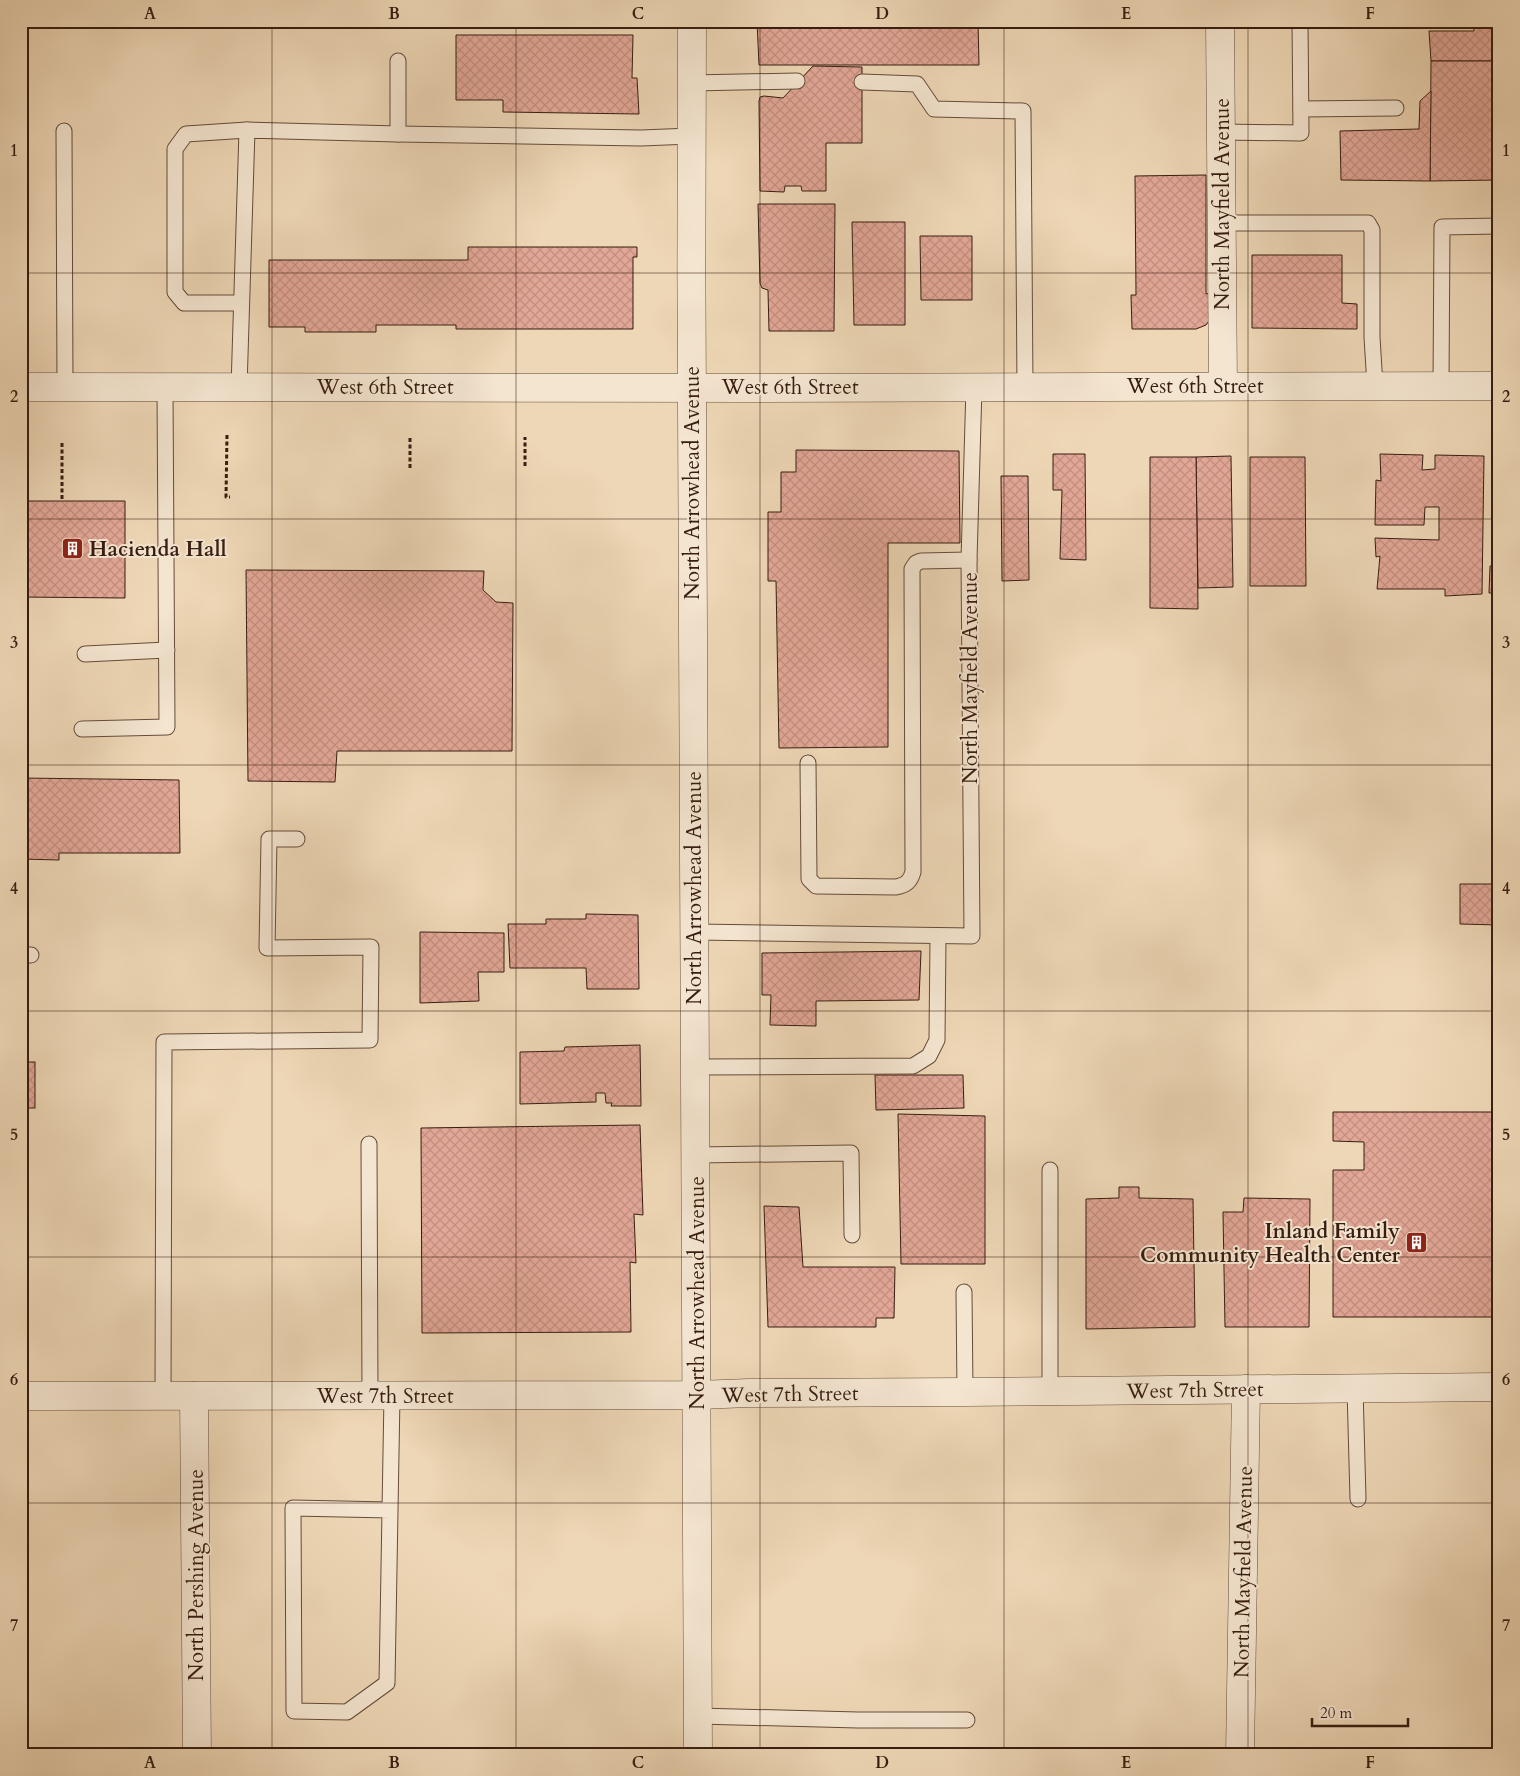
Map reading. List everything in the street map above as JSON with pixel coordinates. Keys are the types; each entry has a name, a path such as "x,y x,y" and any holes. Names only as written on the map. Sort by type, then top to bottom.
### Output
{"street":[{"name":"North Arrowhead Avenue","path":"692,21 691,387 698,1395 698,1755"},
{"name":"North Mayfield Avenue","path":"1220,21 1223,386"},
{"name":"West 6th Street","path":"21,388 1499,386"},
{"name":"West 7th Street","path":"21,1396 698,1395 748,1393 1499,1387"},
{"name":"North Mayfield Avenue","path":"1240,1755 1246,1389"},
{"name":"North Pershing Avenue","path":"194,1396 197,1755"}],"lane":[{"path":"1221,132 1301,133 1300,21"},
{"path":"398,61 398,134"},
{"path":"691,83 797,81"},
{"path":"862,82 918,84 934,109 1023,111 1025,386"},
{"path":"1301,109 1396,108"},
{"path":"238,388 247,130"},
{"path":"241,303 184,303 175,292 175,149 186,134 247,130 641,138 691,136"},
{"path":"64,131 65,388"},
{"path":"1222,223 1368,223 1372,230 1372,337 1375,386"},
{"path":"1441,386 1442,227 1499,226"},
{"name":"North Mayfield Avenue","path":"938,936 972,936 969,560 974,386"},
{"path":"82,729 167,727 165,388"},
{"path":"808,763 809,879 816,886 896,887 905,885 911,880 913,872 912,569 920,561 969,560"},
{"path":"85,654 167,650"},
{"path":"163,1396 164,1042 370,1040 371,947 267,948 269,839 297,839"},
{"path":"695,932 938,936 937,1040 929,1056 914,1066 696,1067"},
{"path":"369,1144 381,1396 390,1510 387,1683 347,1712 294,1711 293,1508 390,1510"},
{"path":"696,1155 851,1153 852,1235"},
{"path":"1050,1170 1050,1391"},
{"path":"964,1292 965,1392"},
{"path":"1355,1388 1358,1499"},
{"path":"698,1716 858,1720 967,1720"}],"path":[{"path":"227,435 226,497 230,497"},
{"path":"410,436 410,468"},
{"path":"525,466 526,437"},
{"path":"62,443 62,501"}],"building":[{"path":"757,21 978,21 979,65 759,65"},
{"path":"1474,21 1499,21 1499,61 1431,61 1429,31 1474,31"},
{"path":"456,35 633,35 632,78 637,78 639,114 503,112 503,100 456,100"},
{"path":"1431,61 1499,61 1499,180 1430,181"},
{"path":"813,66 862,67 862,143 826,143 826,191 802,191 801,186 785,186 784,192 760,191 760,97 783,98"},
{"path":"1431,91 1430,181 1341,180 1340,131 1419,129 1420,101"},
{"path":"1206,175 1206,294 1211,293 1209,321 1206,325 1196,329 1132,329 1131,295 1136,295 1135,176"},
{"path":"758,204 835,204 834,331 769,331 768,290 762,288 760,283"},
{"path":"852,222 905,222 905,325 854,325"},
{"path":"920,236 972,236 972,300 921,300"},
{"path":"468,247 637,247 637,257 633,257 633,329 456,329 456,325 376,325 376,332 305,332 305,327 269,327 269,260 468,260"},
{"path":"1252,255 1342,255 1342,303 1357,304 1357,329 1252,328"},
{"path":"796,450 959,451 960,543 888,543 888,747 779,748 776,581 768,581 768,512 781,512 781,472 796,472"},
{"path":"1053,454 1085,454 1086,560 1060,559 1062,490 1053,490"},
{"path":"1380,454 1423,455 1422,470 1435,469 1435,455 1484,456 1482,594 1445,596 1445,589 1377,589 1380,556 1376,557 1375,538 1439,540 1439,507 1425,507 1424,525 1375,525 1376,480 1381,481"},
{"path":"1231,456 1233,587 1198,588 1196,457"},
{"path":"1150,457 1196,457 1198,609 1150,608"},
{"path":"1250,457 1305,457 1306,586 1250,586"},
{"path":"1001,476 1028,476 1029,580 1002,581"},
{"name":"Hacienda Hall","path":"21,501 125,501 125,598 21,597"},
{"path":"1490,566 1499,566 1499,593 1489,593"},
{"path":"246,570 484,571 483,590 496,602 513,603 512,751 337,751 335,782 248,781"},
{"path":"21,778 179,780 180,853 59,853 59,860 21,859"},
{"path":"1460,884 1499,884 1499,925 1460,924"},
{"path":"586,914 638,915 639,989 587,989 586,968 510,968 508,924 546,924 546,919 586,919"},
{"path":"420,932 504,933 504,972 478,972 479,1001 420,1003"},
{"path":"921,951 919,1000 816,1001 816,1026 770,1025 771,995 762,995 762,953"},
{"path":"640,1045 641,1106 611,1106 612,1103 606,1103 605,1093 596,1093 596,1102 520,1104 520,1052 564,1051 565,1047"},
{"path":"21,1062 35,1062 35,1108 21,1108"},
{"path":"875,1075 963,1075 964,1108 876,1110"},
{"name":"Inland Family Community Health Center","path":"1333,1112 1499,1112 1499,1317 1333,1317 1333,1170 1364,1170 1364,1142 1333,1141"},
{"path":"898,1114 985,1116 985,1264 901,1264"},
{"path":"640,1125 643,1215 634,1214 636,1263 630,1262 631,1332 422,1333 421,1128"},
{"path":"1119,1187 1139,1187 1139,1198 1193,1199 1195,1327 1086,1329 1086,1199 1119,1198"},
{"path":"1244,1198 1310,1199 1309,1327 1225,1327 1223,1212 1243,1212"},
{"path":"764,1206 799,1207 803,1267 895,1267 894,1318 876,1318 876,1327 768,1327"}],"place":[{"name":"Hacienda Hall","path":"73,549"},
{"name":"Inland Family Community Health Center","path":"1416,1243"}]}
